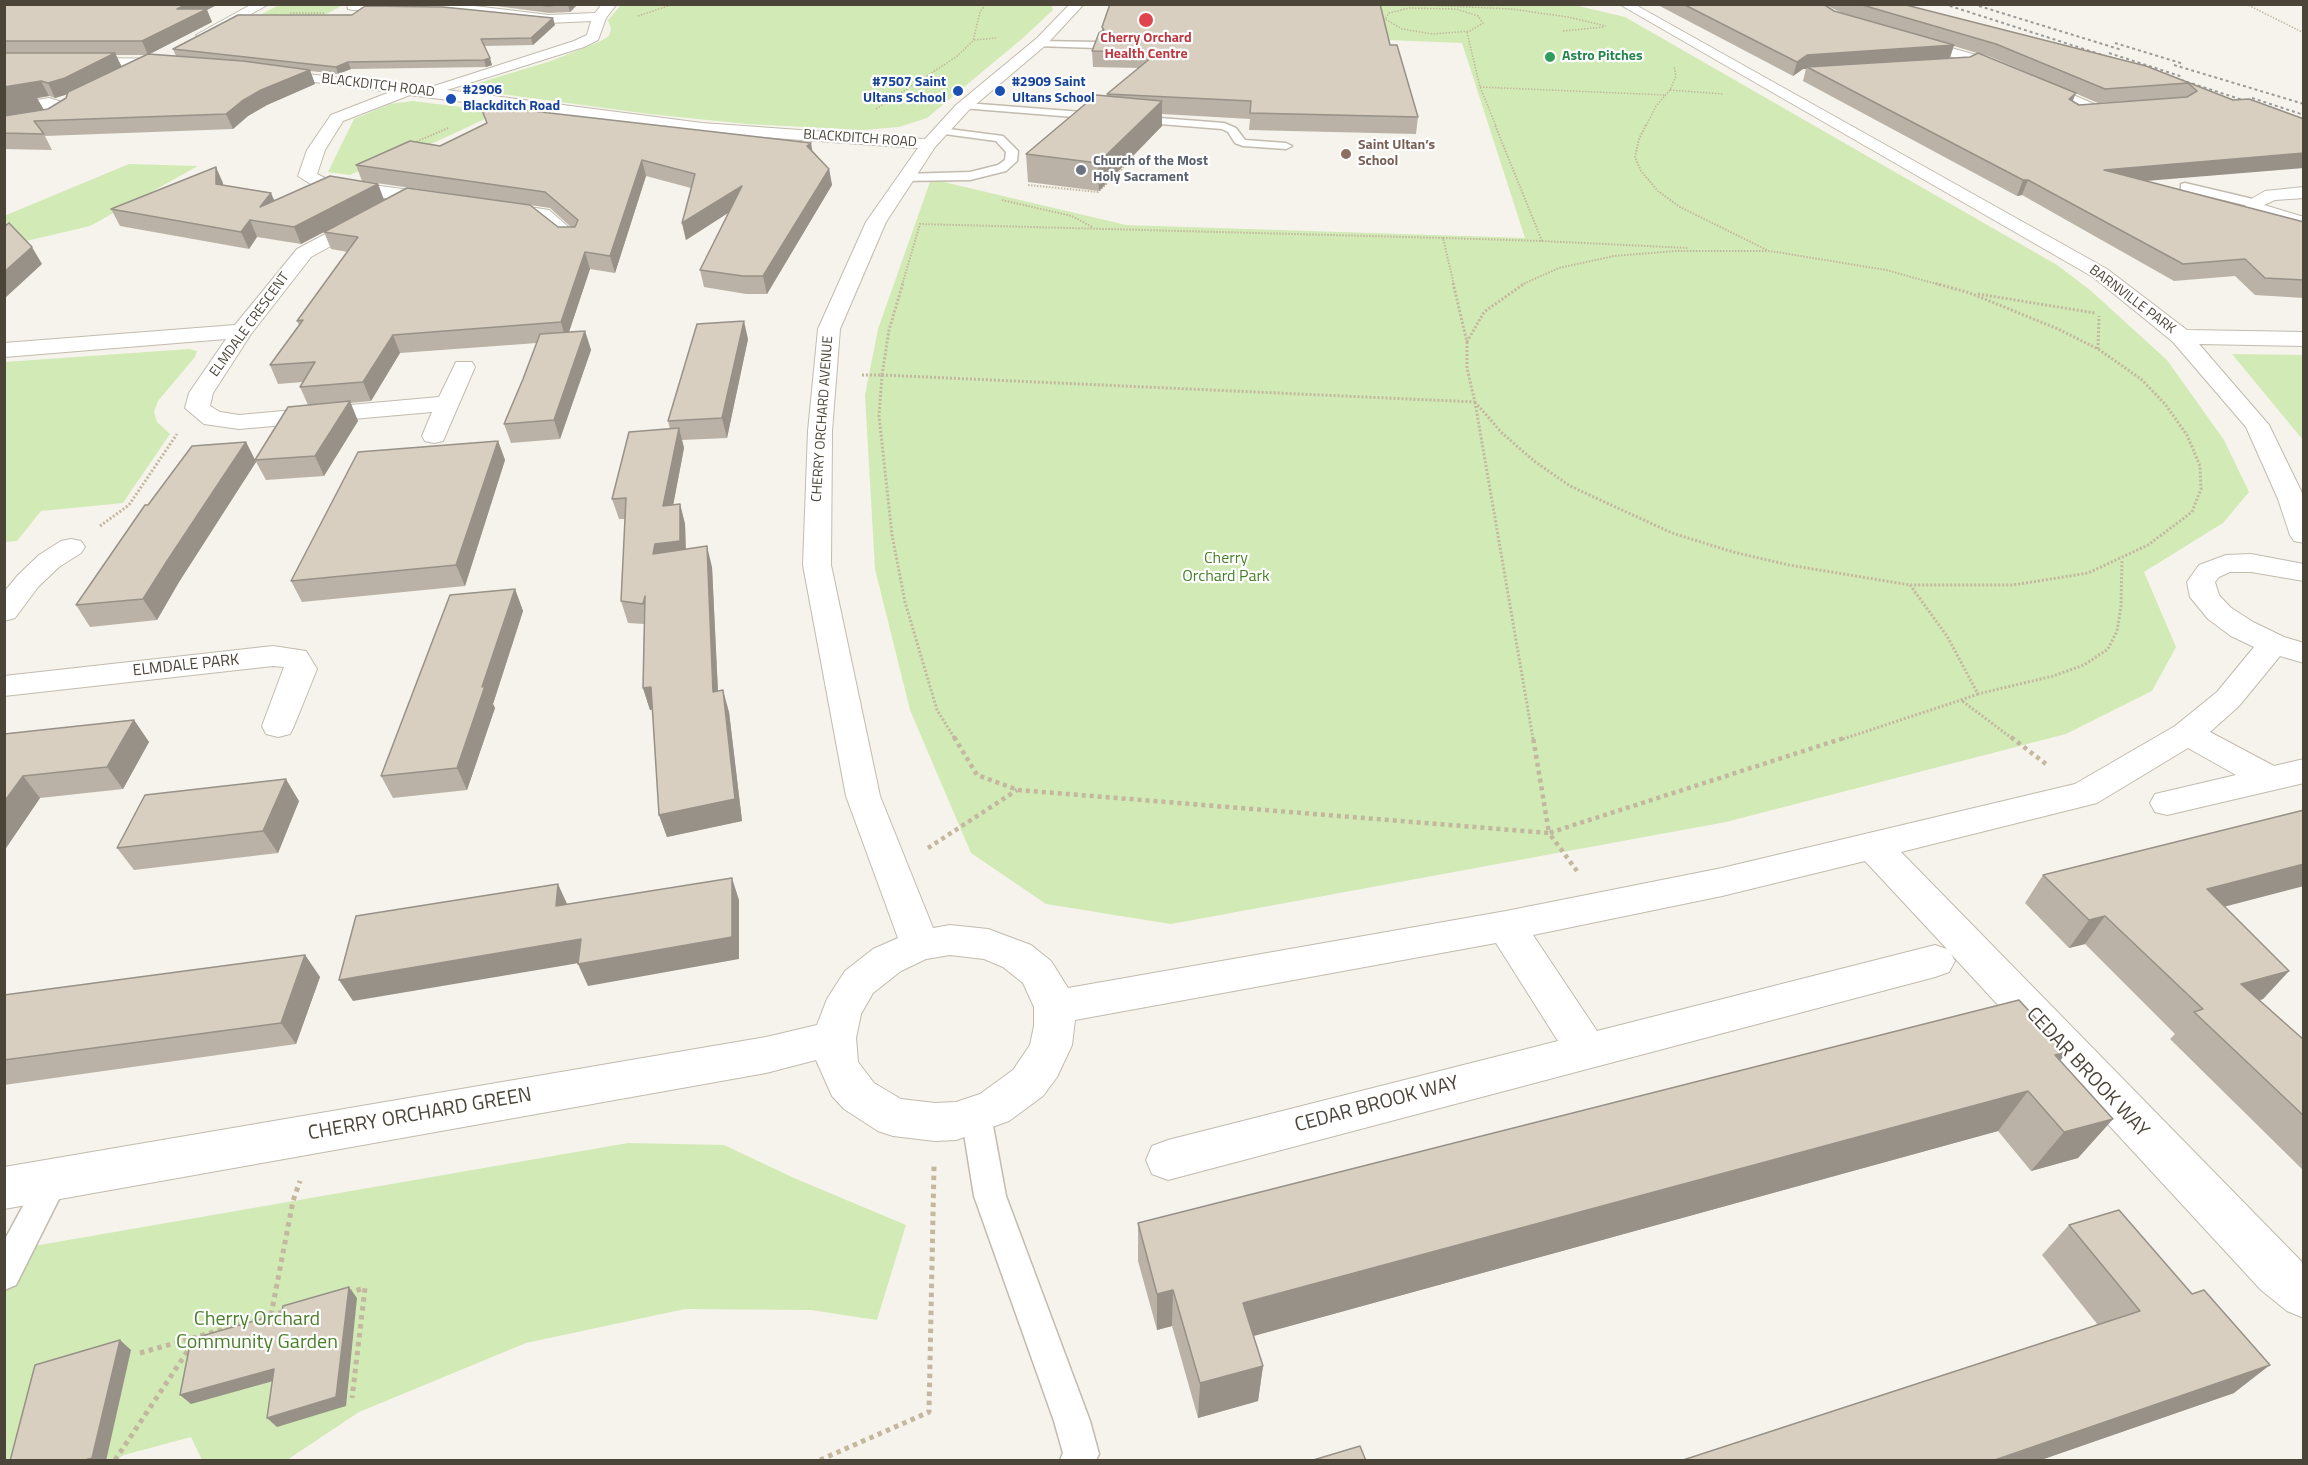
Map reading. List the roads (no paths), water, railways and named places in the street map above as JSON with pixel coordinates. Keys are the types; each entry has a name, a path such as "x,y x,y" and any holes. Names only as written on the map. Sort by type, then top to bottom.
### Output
{"street":[{"path":"120,78 263,4"},
{"path":"428,93 579,44 593,37 599,17 609,4"},
{"name":"CHERRY ORCHARD AVENUE","path":"920,945 863,796 818,565 820,431 829,329 868,240 904,178 935,137 966,106 1039,44 1078,4"},
{"name":"BARNVILLE PARK","path":"1624,5 2100,273 2181,337 2304,339"},
{"path":"359,6 445,7 549,19 599,17"},
{"path":"1894,36 1985,62 2095,110"},
{"path":"4,61 151,61 198,64"},
{"path":"1940,66 1985,62"},
{"name":"BLACKDITCH ROAD","path":"257,70 702,128 935,137"},
{"path":"408,90 337,118 319,144 306,173 313,181 323,184 454,202"},
{"path":"4,110 38,104 58,104 79,98"},
{"path":"4,125 37,122 58,115 66,108 58,104"},
{"path":"2062,113 2116,109"},
{"path":"2304,192 2271,195 2253,203 2265,213 2304,223"},
{"name":"ELMDALE CRESCENT","path":"411,196 304,253 242,331 201,393 197,408 213,418 239,422 449,403"},
{"path":"476,205 542,214 571,238"},
{"path":"4,350 242,331"},
{"path":"2181,337 2257,424 2291,499 2304,535"},
{"path":"434,436 464,367"},
{"path":"4,612 28,580 49,561 71,547"},
{"path":"1054,1007 1506,926 1722,882 1874,848 2085,795 2187,734 2288,648 2242,629 2219,613 2205,597 2202,582 2209,571 2226,564 2251,563 2304,573"},
{"name":"ELMDALE PARK","path":"4,686 273,656 295,658 301,669 278,726"},
{"path":"2187,734 2271,779"},
{"path":"2167,803 2304,771"},
{"name":"CEDAR BROOK WAY","path":"1874,848 2278,1274 2304,1294"},
{"path":"1506,926 1586,1049"},
{"path":"969,940 988,944 1017,956 1037,972 1048,988 1054,1007 1051,1045 1042,1064 1028,1083 1012,1096 976,1115 935,1122 914,1122 893,1117 859,1096 847,1083 837,1062 834,1038 841,1011 859,982 887,960 920,945 969,940"},
{"name":"CEDAR BROOK WAY","path":"1168,1160 1586,1049 1935,961"},
{"name":"CHERRY ORCHARD GREEN","path":"4,1188 766,1054 834,1038"}],"lane":[{"path":"1039,44 1097,45"},
{"path":"966,106 1224,126 1232,130 1243,143 1286,146"},
{"path":"990,135 1010,124"},
{"path":"904,178 970,176 1002,168 1011,161 1012,151 999,138 990,135 935,137"},
{"path":"2185,187 2253,203"},
{"path":"976,1115 990,1196 1071,1421 1081,1454 1078,1461"},
{"path":"4,1274 54,1179"}],"railway":[{"path":"1944,4 2115,59"},
{"path":"1979,6 2122,50"},
{"path":"2115,43 2184,64"},
{"path":"2109,53 2183,77"},
{"path":"2174,65 2304,104"},
{"path":"2175,78 2258,105"},
{"path":"2252,98 2304,115"}],"place":[{"name":"Cherry Orchard Health Centre","path":"1146,20"},
{"name":"Astro Pitches","path":"1550,57"},
{"name":"#7507 Saint Ultans School","path":"958,91"},
{"name":"#2909 Saint Ultans School","path":"1000,91"},
{"name":"#2906 Blackditch Road","path":"451,99"},
{"name":"Saint Ultan’s School","path":"1346,154"},
{"name":"Church of the Most Holy Sacrament","path":"1081,170"}],"park label":[{"name":"Cherry Orchard Park","path":"1226,568"},
{"name":"Cherry Orchard Community Garden","path":"257,1332"}]}
